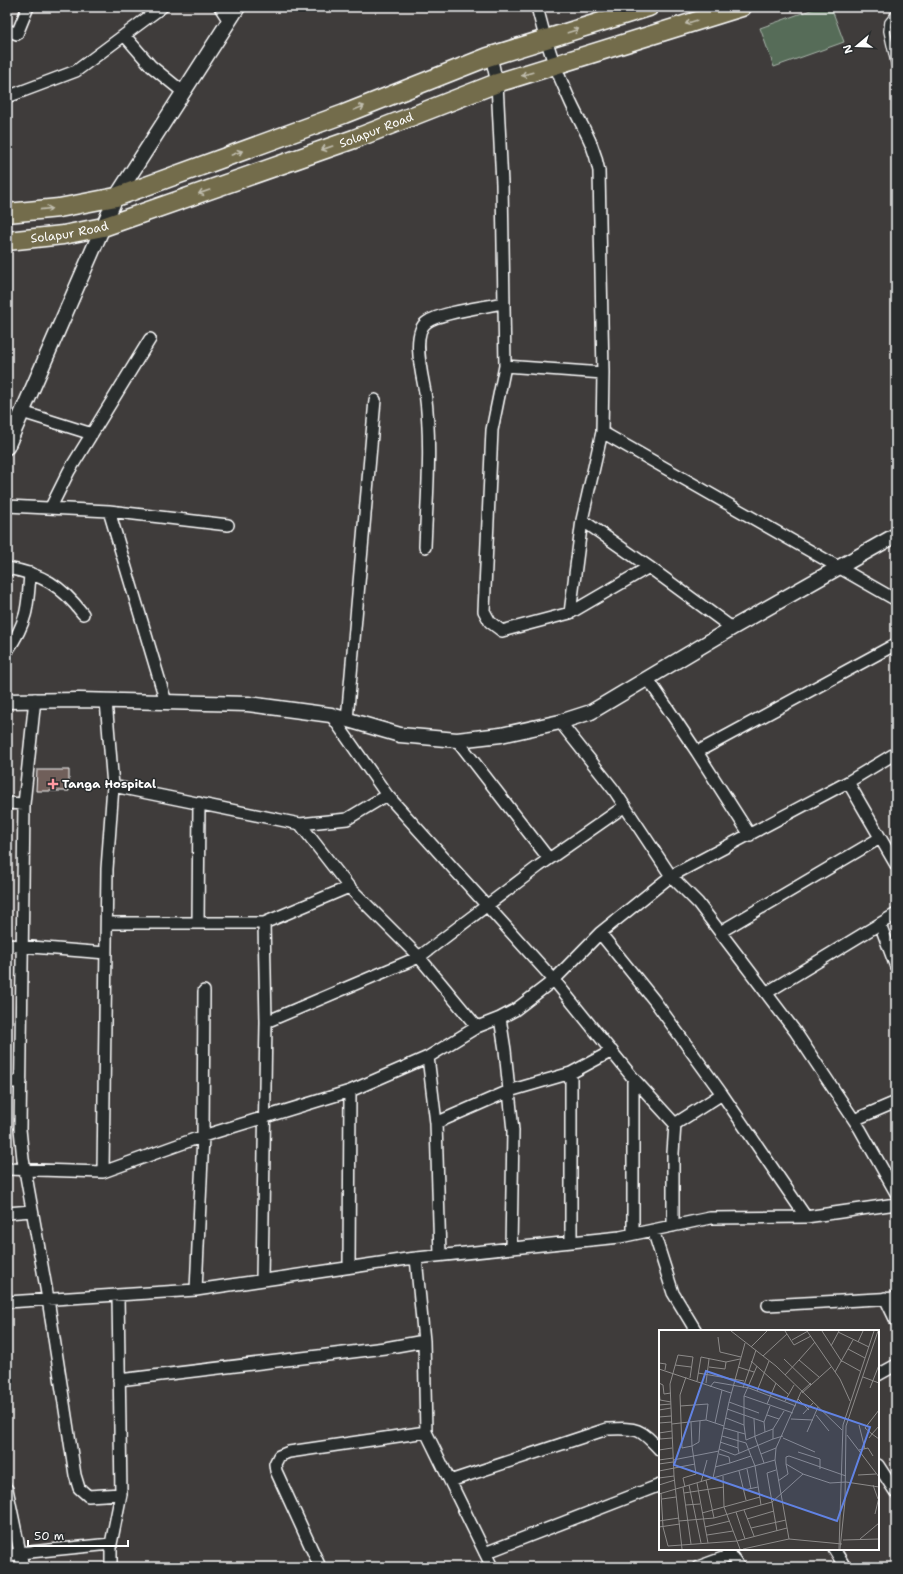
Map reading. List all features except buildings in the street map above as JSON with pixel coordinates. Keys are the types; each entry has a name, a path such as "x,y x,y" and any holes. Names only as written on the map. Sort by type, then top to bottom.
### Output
{"main road":[{"name":"Solapur Road","path":"7,213 59,208 116,197 344,114 491,56 649,7"},
{"name":"Solapur Road","path":"7,241 63,235 103,227 354,139 497,83 742,7"}],"street":[{"path":"7,30 17,34 28,7"},
{"path":"7,98 76,71 162,7"},
{"path":"220,7 229,20"},
{"path":"7,447 116,197 238,7"},
{"path":"537,7 545,40 554,66 572,105 587,131 595,151 599,171 603,373 602,432 582,520 570,613"},
{"path":"125,36 152,66 183,92"},
{"path":"491,56 497,83 502,184 505,366 492,430 484,611 490,622 502,631 570,613 649,567"},
{"path":"425,547 429,441 420,361 419,331 426,322 440,316 504,303"},
{"path":"51,508 61,484 150,340"},
{"path":"505,366 603,373"},
{"path":"347,720 375,400"},
{"path":"22,412 92,434"},
{"path":"602,432 896,600"},
{"path":"7,506 109,511 228,525"},
{"path":"109,511 166,702"},
{"path":"582,520 732,628"},
{"path":"7,701 35,699 248,704 331,715 400,735 457,740 501,735 560,722 591,712 732,628 896,535"},
{"path":"7,568 42,577 59,587 83,614"},
{"path":"7,651 19,634 25,619 30,573"},
{"path":"697,752 896,644"},
{"path":"648,679 750,835"},
{"path":"35,699 24,804 20,1129 25,1170 48,1299 74,1475 78,1488 88,1496 121,1494"},
{"path":"103,1172 107,869 113,786 106,700"},
{"path":"331,715 387,795 554,980 633,1078 675,1124 673,1153 673,1226"},
{"path":"560,722 625,806 671,876 698,903 795,1031 854,1120 896,1193"},
{"path":"457,740 549,859"},
{"path":"7,1169 103,1172 202,1136 350,1091 428,1057 477,1027 515,1010 554,980 600,933 671,876 848,782 896,753"},
{"path":"848,782 896,865"},
{"path":"113,786 300,824 346,819 387,795"},
{"path":"7,803 24,804"},
{"path":"198,923 199,803"},
{"path":"266,1022 419,958 549,859 625,806"},
{"path":"300,824 349,887 419,958 477,1027"},
{"path":"720,932 880,838"},
{"path":"106,923 264,923 349,887"},
{"path":"766,993 896,914"},
{"path":"262,1280 266,1022 264,923"},
{"path":"880,924 896,967"},
{"path":"600,933 658,1007 722,1094 806,1217"},
{"path":"7,945 106,953"},
{"path":"196,1290 202,1136 204,991"},
{"path":"500,1018 510,1091 513,1131 511,1248"},
{"path":"436,1123 510,1091 571,1073 612,1051"},
{"path":"428,1057 436,1123 440,1255"},
{"path":"570,1242 571,1073"},
{"path":"633,1078 633,1234"},
{"path":"7,1082 21,1082"},
{"path":"349,1268 350,1091"},
{"path":"675,1124 722,1094"},
{"path":"854,1120 896,1102"},
{"path":"7,1302 196,1290 416,1258 633,1234 710,1218 806,1217 896,1204"},
{"path":"7,1213 32,1211"},
{"path":"653,1230 673,1293 695,1330"},
{"path":"416,1258 424,1341 426,1432 492,1567"},
{"path":"111,1567 111,1544 121,1494 118,1296"},
{"path":"768,1305 891,1298 896,1321"},
{"path":"119,1380 385,1348 424,1341"},
{"path":"879,1374 896,1365"},
{"path":"450,1481 607,1429 634,1428 645,1433 659,1449"},
{"path":"320,1567 276,1472 275,1464 279,1456 289,1452 426,1432"},
{"path":"879,1467 896,1493"},
{"path":"485,1553 659,1485"},
{"path":"7,1489 23,1567"},
{"path":"7,1556 20,1553 111,1544"},
{"path":"835,1550 845,1567"},
{"path":"698,1567 729,1552 739,1567"}],"lane":[{"path":"896,12 888,22 887,31 896,72"}],"green space":[{"path":"819,7 831,7 844,42 774,67 760,28"}],"place":[{"name":"Tanga Hospital","path":"53,784"}]}
